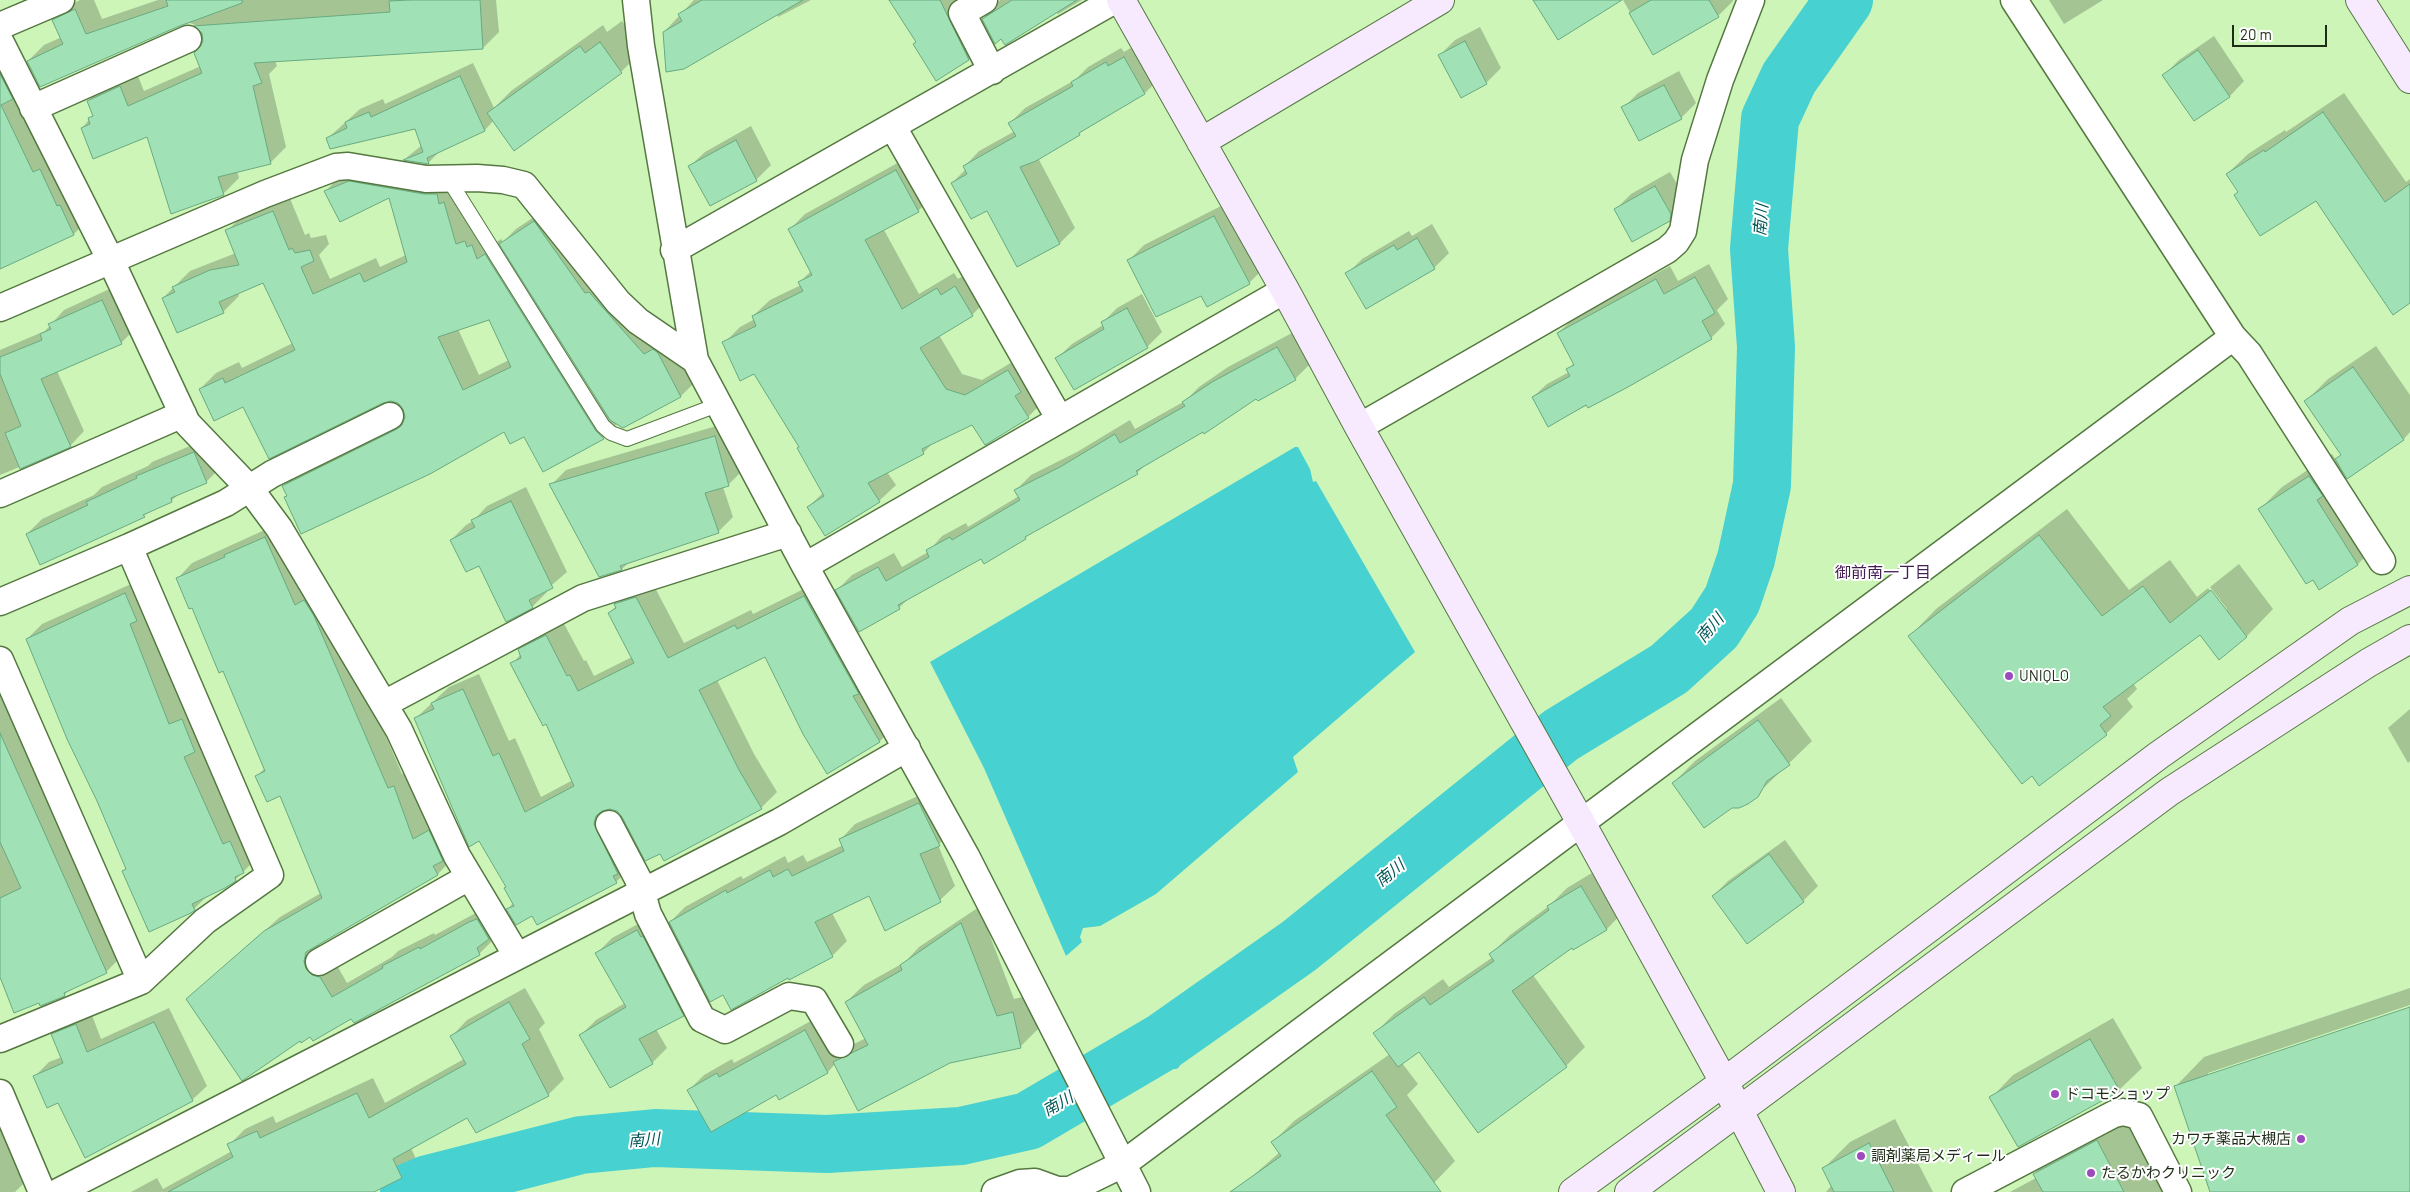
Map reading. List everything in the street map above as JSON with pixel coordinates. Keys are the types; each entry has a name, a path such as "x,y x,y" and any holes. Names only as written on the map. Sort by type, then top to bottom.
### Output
{"street":[{"path":"0,26 61,0"},
{"path":"636,0 641,46 674,250 695,360 1024,967 1137,1192"},
{"path":"984,0 962,13 992,70"},
{"path":"674,250 1115,0"},
{"path":"1121,0 1285,290 1359,427 1578,817 1724,1082 1782,1192"},
{"path":"1201,142 1440,0"},
{"path":"1359,427 1666,250 1676,242 1683,231 1694,160 1720,80 1751,0"},
{"path":"2014,0 2233,337 2249,354 2382,561"},
{"path":"2360,0 2410,79"},
{"path":"33,108 188,39"},
{"path":"0,41 111,261 187,423 250,489 279,528 384,704 469,877 517,956"},
{"path":"893,127 1059,418"},
{"path":"0,308 336,167 348,166 426,179 478,178 503,180 524,185 628,312 695,360"},
{"path":"805,566 1059,418 1285,290"},
{"path":"995,1192 1020,1183 1035,1182 1057,1190 1070,1190 1122,1164 1578,817 2233,337"},
{"path":"0,494 183,414"},
{"path":"0,602 129,548 226,503 272,474 390,416"},
{"path":"384,704 583,598 788,533"},
{"path":"0,1039 141,981 205,921 270,875 129,548"},
{"path":"1572,1192 1724,1082 2159,755 2350,621 2410,590"},
{"path":"1629,1192 2169,792 2368,663 2410,639"},
{"path":"0,660 141,981"},
{"path":"58,1192 779,822 907,748"},
{"path":"609,824 642,891 643,902 648,914 702,1019 706,1023 725,1030 789,996 814,1000 840,1044"},
{"path":"319,962 469,877"},
{"path":"0,1093 42,1192"},
{"path":"1966,1192 2114,1114 2123,1112 2139,1116 2178,1192"}],"lane":[{"path":"449,180 602,426 611,433 627,440 720,404"}],"water":[{"path":"1295,447 1298,447 1310,469 1313,482 1316,481 1415,652 1293,757 1298,772 1156,894 1100,926 1083,928 1080,937 1082,942 1066,956 984,768 930,662"}],"building":[{"path":"166,0 242,0 242,3 177,27 40,87 27,61 63,44 52,20 75,9 86,34 168,6"},
{"path":"480,0 483,49 254,63 262,83 253,86 271,164 218,177 224,195 171,214 147,137 93,159 81,128 90,124 88,118 93,116 87,101 120,86 128,106 202,73 194,53 203,41 202,33 193,26 390,12 389,1"},
{"path":"702,0 803,0 684,69 666,72 663,32 682,21 678,14"},
{"path":"889,0 940,0 969,60 936,81 913,44 916,42"},
{"path":"1012,0 1077,0 1005,45 1001,39 995,44 982,19"},
{"path":"1533,0 1622,0 1558,40"},
{"path":"1651,0 1709,0 1719,17 1653,55 1629,13"},
{"path":"1465,41 1487,84 1461,98 1438,55"},
{"path":"600,42 622,73 514,151 487,113 580,46 585,53"},
{"path":"2198,50 2230,97 2194,121 2162,75"},
{"path":"1124,57 1145,94 1036,161 1020,167 1060,244 1017,267 987,211 971,219 951,183 967,174 963,166 1016,136 1008,123 1073,86 1071,82 1106,62 1108,66"},
{"path":"0,74 13,99 1,105 33,172 40,169 57,206 60,205 74,235 0,269"},
{"path":"460,76 485,131 427,158 429,164 403,160 423,152 415,129 330,149 326,138 347,128 345,122 369,112 371,117"},
{"path":"1664,85 1682,119 1639,141 1621,107"},
{"path":"2323,112 2385,202 2410,184 2410,303 2393,315 2316,201 2260,236 2234,195 2238,192 2226,174 2264,150 2265,152"},
{"path":"736,140 757,181 710,206 688,166"},
{"path":"896,170 919,212 865,240 902,309 937,288 941,295 955,286 973,316 920,348 946,389 965,395 1008,370 1021,392 1015,396 1029,418 985,445 972,425 922,449 924,454 868,483 880,502 825,536 807,507 824,496 797,448 799,447 754,374 740,381 722,342 756,326 752,316 803,291 798,282 812,275 788,229"},
{"path":"349,181 424,194 437,194 439,204 444,202 456,244 465,241 467,247 472,245 477,259 485,254 596,431 604,439 543,472 524,437 510,444 504,432 430,474 301,534 284,497 287,496 282,486 397,429 402,425 405,417 403,409 398,403 391,401 383,403 269,459 243,407 214,421 199,389 223,378 225,383 295,350 263,283 219,302 224,313 177,333 162,298 175,292 172,287 210,270 239,265 225,230 273,211 289,250 292,248 295,253 310,250 314,261 301,267 313,294 360,273 364,282 407,262 389,198 340,222 324,191","holes":["489,320 511,367 463,390 438,337"]},
{"path":"1655,186 1671,214 1670,221 1632,242 1614,209"},
{"path":"1214,216 1250,284 1207,307 1201,296 1156,317 1127,260"},
{"path":"534,221 585,293 589,292 644,354 653,349 658,353 681,397 623,428 610,420 499,244"},
{"path":"1417,238 1435,269 1366,309 1345,273 1394,245 1397,250"},
{"path":"1695,277 1715,313 1702,321 1712,339 1628,387 1588,408 1586,405 1548,427 1532,397 1570,376 1566,369 1574,365 1557,333 1656,279 1664,294"},
{"path":"102,300 122,344 41,379 71,447 20,469 5,433 21,426 0,374 0,357 42,340 40,334 51,329 48,324"},
{"path":"1127,308 1148,348 1074,390 1055,358 1104,329 1101,322"},
{"path":"1277,347 1296,380 1258,401 1256,399 1204,434 1203,432 1136,471 1138,474 1025,537 1026,539 984,564 981,559 898,605 900,609 859,632 835,590 878,567 886,581 929,557 926,550 950,537 952,540 1020,500 1014,490 1060,467 1115,434 1120,443 1185,406 1182,402 1212,382"},
{"path":"2353,367 2404,440 2347,479 2335,459 2341,455 2304,401"},
{"path":"715,436 729,486 705,493 719,533 620,566 622,570 599,577 549,484"},
{"path":"194,452 207,483 171,498 172,502 143,515 145,517 40,565 26,534 88,505 86,502 137,478 136,476"},
{"path":"2309,476 2323,496 2317,500 2358,565 2319,590 2313,580 2306,584 2258,509"},
{"path":"511,501 553,588 529,600 533,608 506,622 479,566 466,572 450,540 475,527 471,520"},
{"name":"UNIQLO","path":"2039,535 2102,616 2143,586 2170,623 2211,590 2247,637 2219,660 2200,635 2103,707 2111,716 2100,725 2107,735 2039,786 2032,776 2022,784 1908,636"},
{"path":"265,537 295,605 304,600 314,616 388,788 394,786 413,839 429,830 443,861 433,866 438,875 306,952 304,961 306,969 312,975 320,977 332,997 383,968 382,966 419,947 420,949 477,919 489,939 477,948 480,955 354,1023 351,1019 313,1041 310,1037 301,1043 300,1041 242,1081 186,999 264,931 322,898 280,796 267,802 255,776 265,771 223,671 219,673 192,608 189,609 176,578"},
{"path":"125,593 137,621 130,624 169,724 182,719 195,752 184,757 223,844 230,841 244,873 235,877 236,881 225,888 192,904 195,910 191,913 149,932 122,871 126,869 97,801 67,739 26,639"},
{"path":"804,596 859,694 853,696 880,742 827,774 803,734 765,657 699,690 739,770 762,809 664,861 660,854 645,861 617,811 610,809 602,811 596,816 594,824 618,874 613,876 617,883 537,925 532,916 516,925 506,909 514,906 504,888 506,887 479,841 469,847 414,718 434,709 431,703 463,689 493,756 499,753 525,812 574,786 546,724 543,726 510,663 521,658 518,649 546,635 567,676 570,675 578,691 634,663 608,613 616,608 614,604 636,597 668,658 735,625 737,629"},
{"path":"1758,720 1790,765 1767,781 1758,797 1739,808 1732,808 1704,828 1672,783"},
{"path":"0,733 107,973 64,993 65,996 40,1006 39,1003 14,1013 0,977 0,898 21,888 0,842"},
{"path":"919,803 940,846 920,854 941,902 885,931 869,896 815,922 833,957 789,980 788,978 731,1010 723,995 710,1002 669,922 726,890 727,893 770,870 773,877 788,869 792,876 844,851 839,839"},
{"path":"1769,854 1804,902 1747,944 1712,896"},
{"path":"1581,886 1607,930 1573,950 1572,948 1512,991 1567,1067 1478,1133 1419,1052 1398,1067 1373,1033 1424,997 1430,1005 1494,961 1489,954 1549,910 1547,906"},
{"path":"961,923 997,1016 1013,1012 1021,1048 950,1063 858,1111 833,1062 868,1045 845,1002 902,970 900,965"},
{"path":"637,930 641,937 643,936 684,1016 639,1039 653,1064 610,1088 579,1035 626,1007 595,953"},
{"path":"509,1002 530,1039 522,1044 549,1096 476,1133 467,1118 393,1159 402,1178 374,1192 168,1192 233,1157 227,1144 257,1131 260,1138 357,1093 369,1118 466,1064 450,1036"},
{"name":"カワチ薬品大槻店","path":"2410,1007 2410,1192 2210,1192 2174,1086"},
{"path":"154,1022 193,1101 85,1158 58,1103 47,1108 33,1076 63,1063 51,1034 76,1024 87,1052"},
{"path":"805,1030 828,1073 779,1100 776,1095 711,1132 687,1090 717,1073 719,1077"},
{"name":"ドコモショップ","path":"2090,1039 2120,1091 2018,1147 1989,1097"},
{"path":"1372,1071 1397,1107 1386,1115 1441,1192 1230,1192 1281,1156 1271,1142"},
{"name":"たるかわクリニック","path":"2097,1140 2124,1192 2043,1192 2033,1174"},
{"name":"調剤薬局メディール","path":"1869,1143 1894,1192 1834,1192 1822,1168"}],"waterway":[{"name":"南川","path":"409,1192 428,1184 581,1145 655,1138 827,1144 961,1136 1028,1121 1164,1041 1299,946 1561,735 1669,669 1714,628 1732,600 1746,559 1762,485 1766,347 1759,249 1770,119 1789,78 1844,0"},
{"path":"1164,1041 1175,1064"}],"place":[{"name":"UNIQLO","path":"2009,676"},
{"name":"ドコモショップ","path":"2055,1094"},
{"name":"カワチ薬品大槻店","path":"2301,1139"},
{"name":"調剤薬局メディール","path":"1861,1156"},
{"name":"たるかわクリニック","path":"2091,1173"}],"district":[{"name":"御前南一丁目","path":"1883,573"}]}
